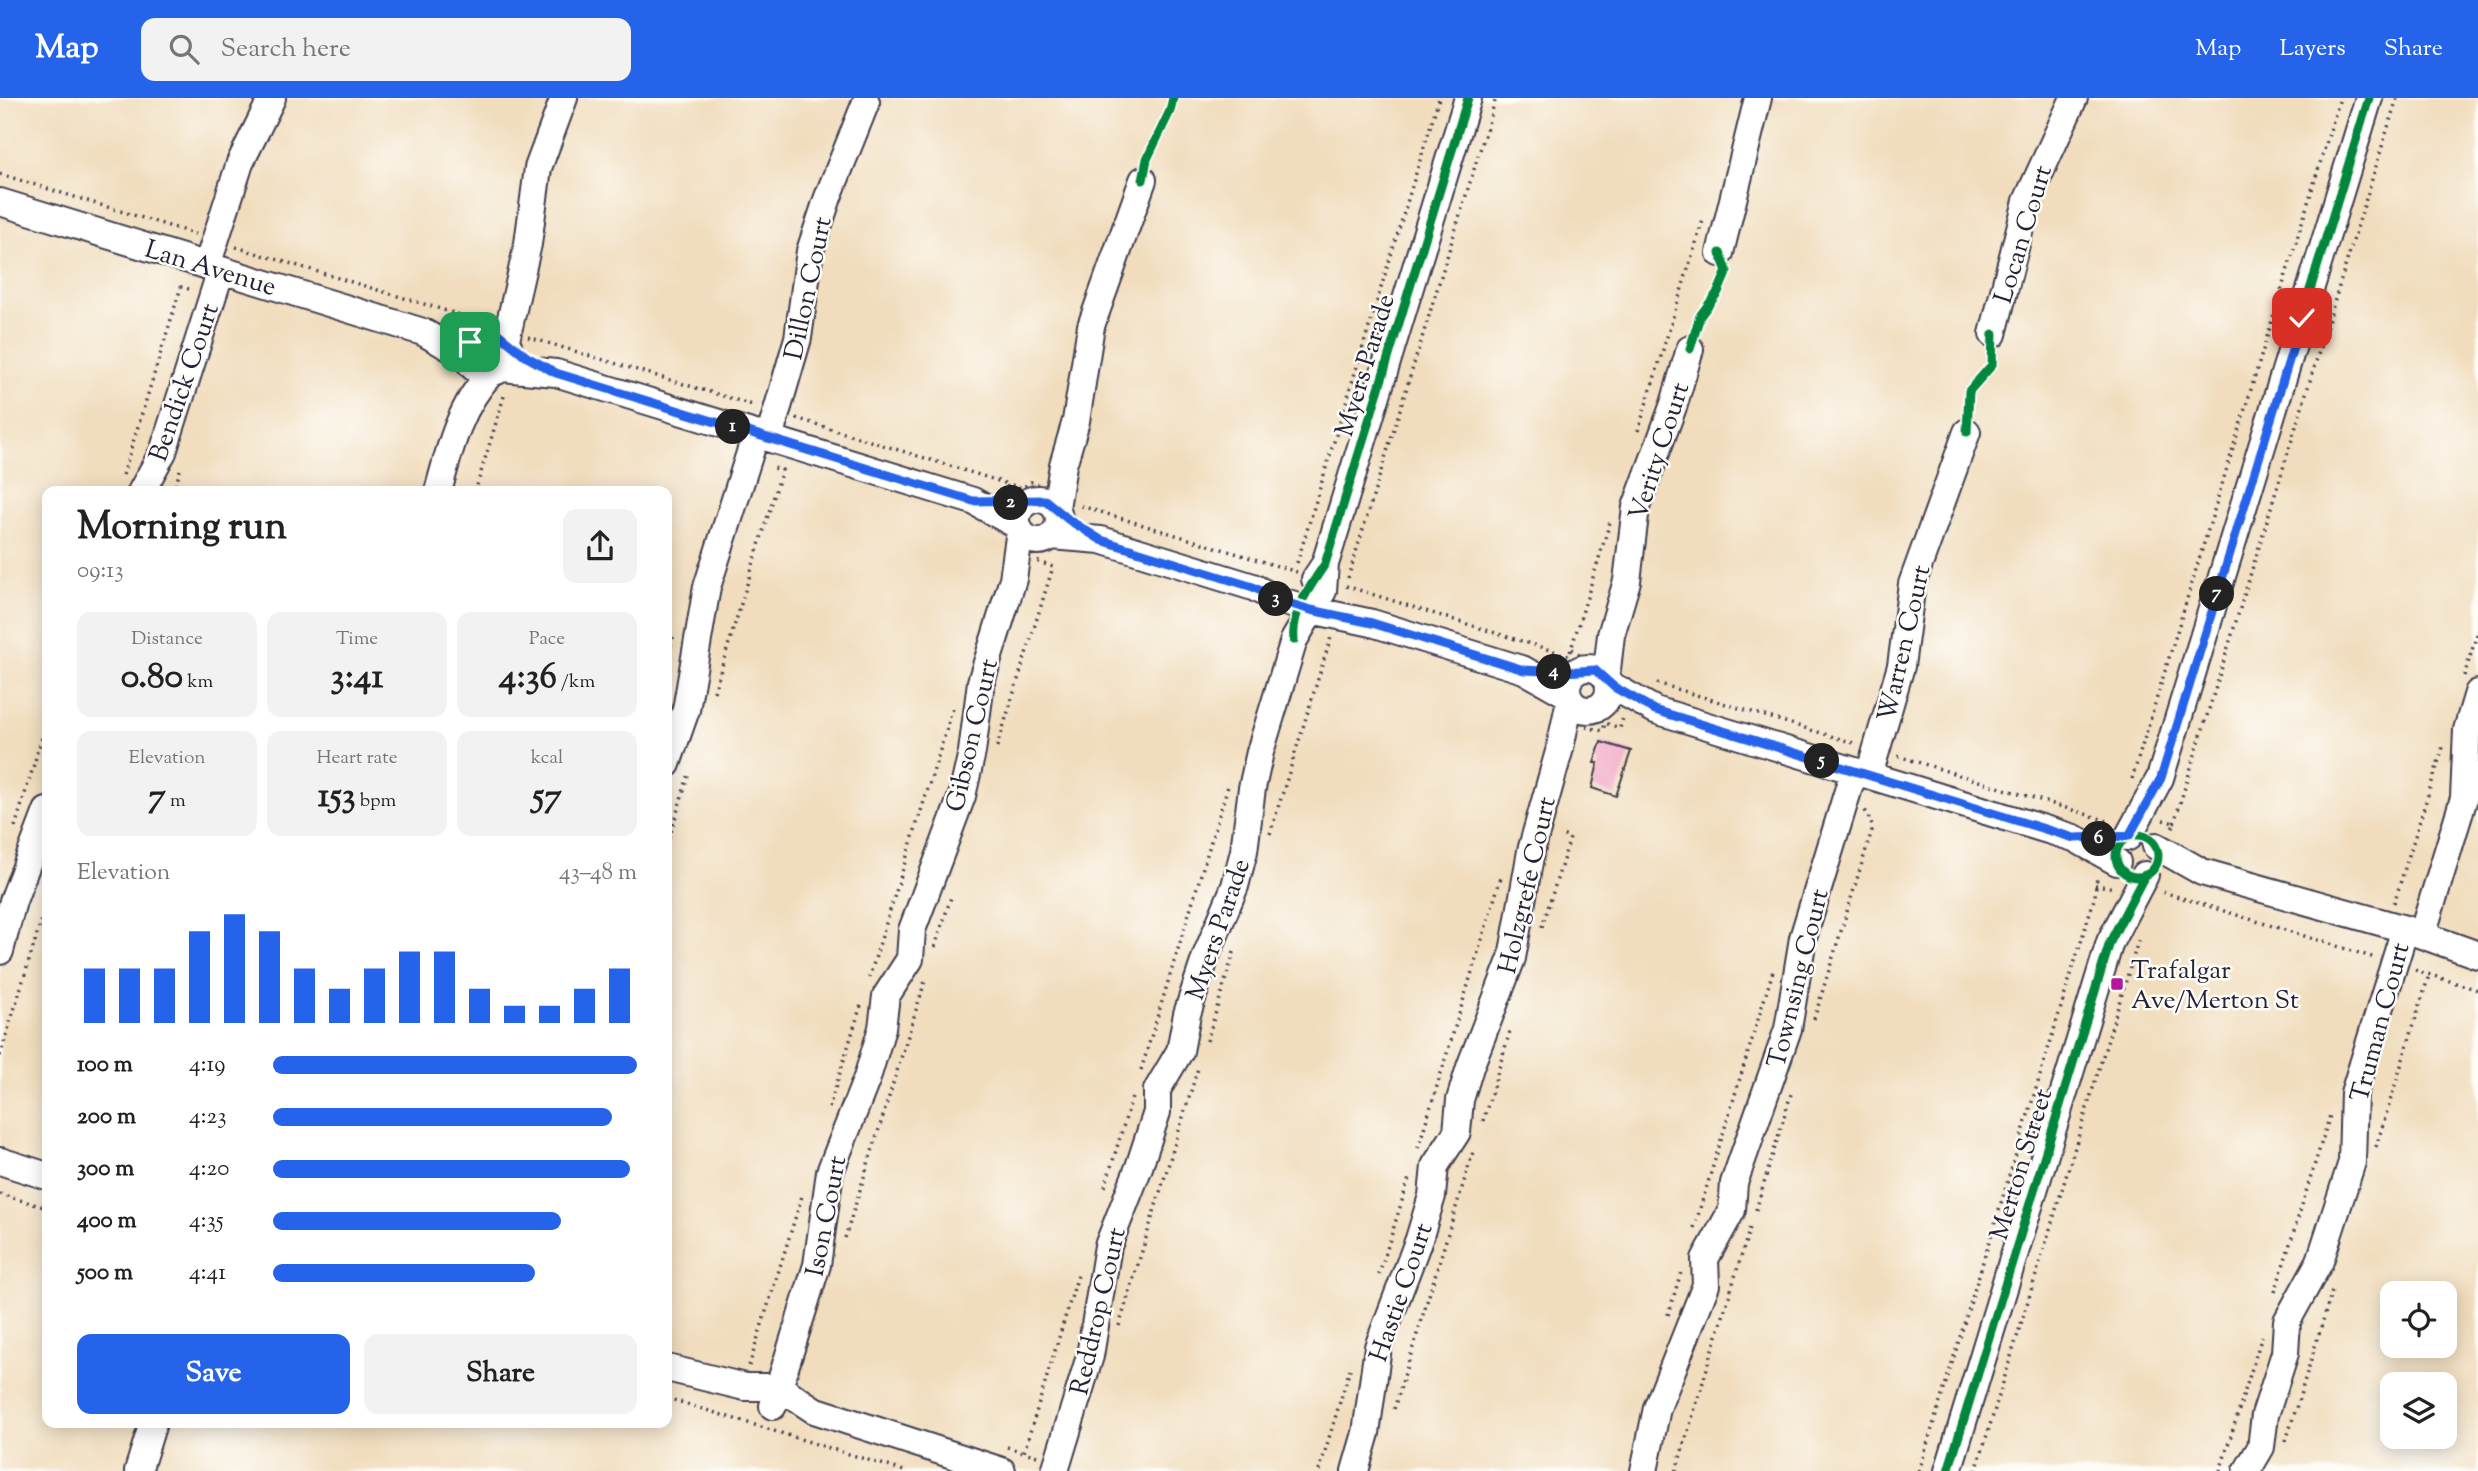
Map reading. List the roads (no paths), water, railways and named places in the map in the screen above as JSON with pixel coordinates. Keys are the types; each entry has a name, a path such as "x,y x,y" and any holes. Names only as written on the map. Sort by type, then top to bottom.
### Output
{"street":[{"name":"Bendick Court","path":"144,486 163,452 240,163 272,98"},
{"path":"440,486 464,411 490,356 514,293 528,244 538,167 564,98"},
{"name":"Myers Parade","path":"1157,1112 1157,1090 1180,1051 1187,1014 1240,867 1256,769 1294,640 1308,603 1325,581 1325,564 1468,98"},
{"path":"1720,253 1758,98"},
{"name":"Locan Court","path":"1993,334 2027,201 2074,98"},
{"name":"Merton Street","path":"1948,1471 2110,942 2122,851 2161,778 2369,98"},
{"name":"Dillon Court","path":"672,750 687,710 707,587 798,338 810,251 828,197 866,102"},
{"name":"Gibson Court","path":"881,1028 886,996 910,958 912,930 962,796 972,752 981,682 1013,579 1037,519 1063,465 1076,421 1091,326 1143,180"},
{"name":"Lan Avenue","path":"0,202 423,332 490,356 556,373 1037,519 1524,670 1588,689 1614,687 1655,710 2122,851"},
{"name":"Verity Court","path":"1588,689 1611,635 1627,581 1636,507 1674,404 1690,349"},
{"name":"Warren Court","path":"1862,773 1901,666 1912,584 1967,432"},
{"name":"Holzgrefe Court","path":"1432,1196 1435,1166 1457,1132 1460,1100 1512,958 1531,851 1560,748 1588,689"},
{"name":"Truman Court","path":"2247,1471 2261,1447 2265,1415 2285,1353 2287,1321 2320,1262 2352,1161 2354,1093 2394,964 2413,932 2464,797 2468,730 2478,693"},
{"name":"Townsing Court","path":"1644,1471 1657,1408 1706,1285 1705,1259 1732,1210 1734,1183 1788,1030 1802,938 1847,796 1862,773"},
{"name":"Merton Street","path":"2110,942 2154,866 2161,778"},
{"path":"0,951 13,901 42,824"},
{"path":"2154,866 2144,836 2122,851 2127,874 2154,866 2202,872 2413,932 2478,955"},
{"name":"Ison Court","path":"776,1396 817,1265 831,1172 867,1078 881,1028"},
{"name":"Reddrop Court","path":"1055,1471 1090,1356 1108,1246 1157,1112"},
{"path":"0,1161 42,1174"},
{"name":"Hastie Court","path":"1355,1471 1366,1433 1378,1347 1432,1196"},
{"path":"672,1370 745,1404 776,1396 804,1422 878,1433 1002,1471"},
{"path":"138,1471 151,1428"}],"place":[{"name":"Trafalgar Ave/Merton St","path":"2117,984"}]}
